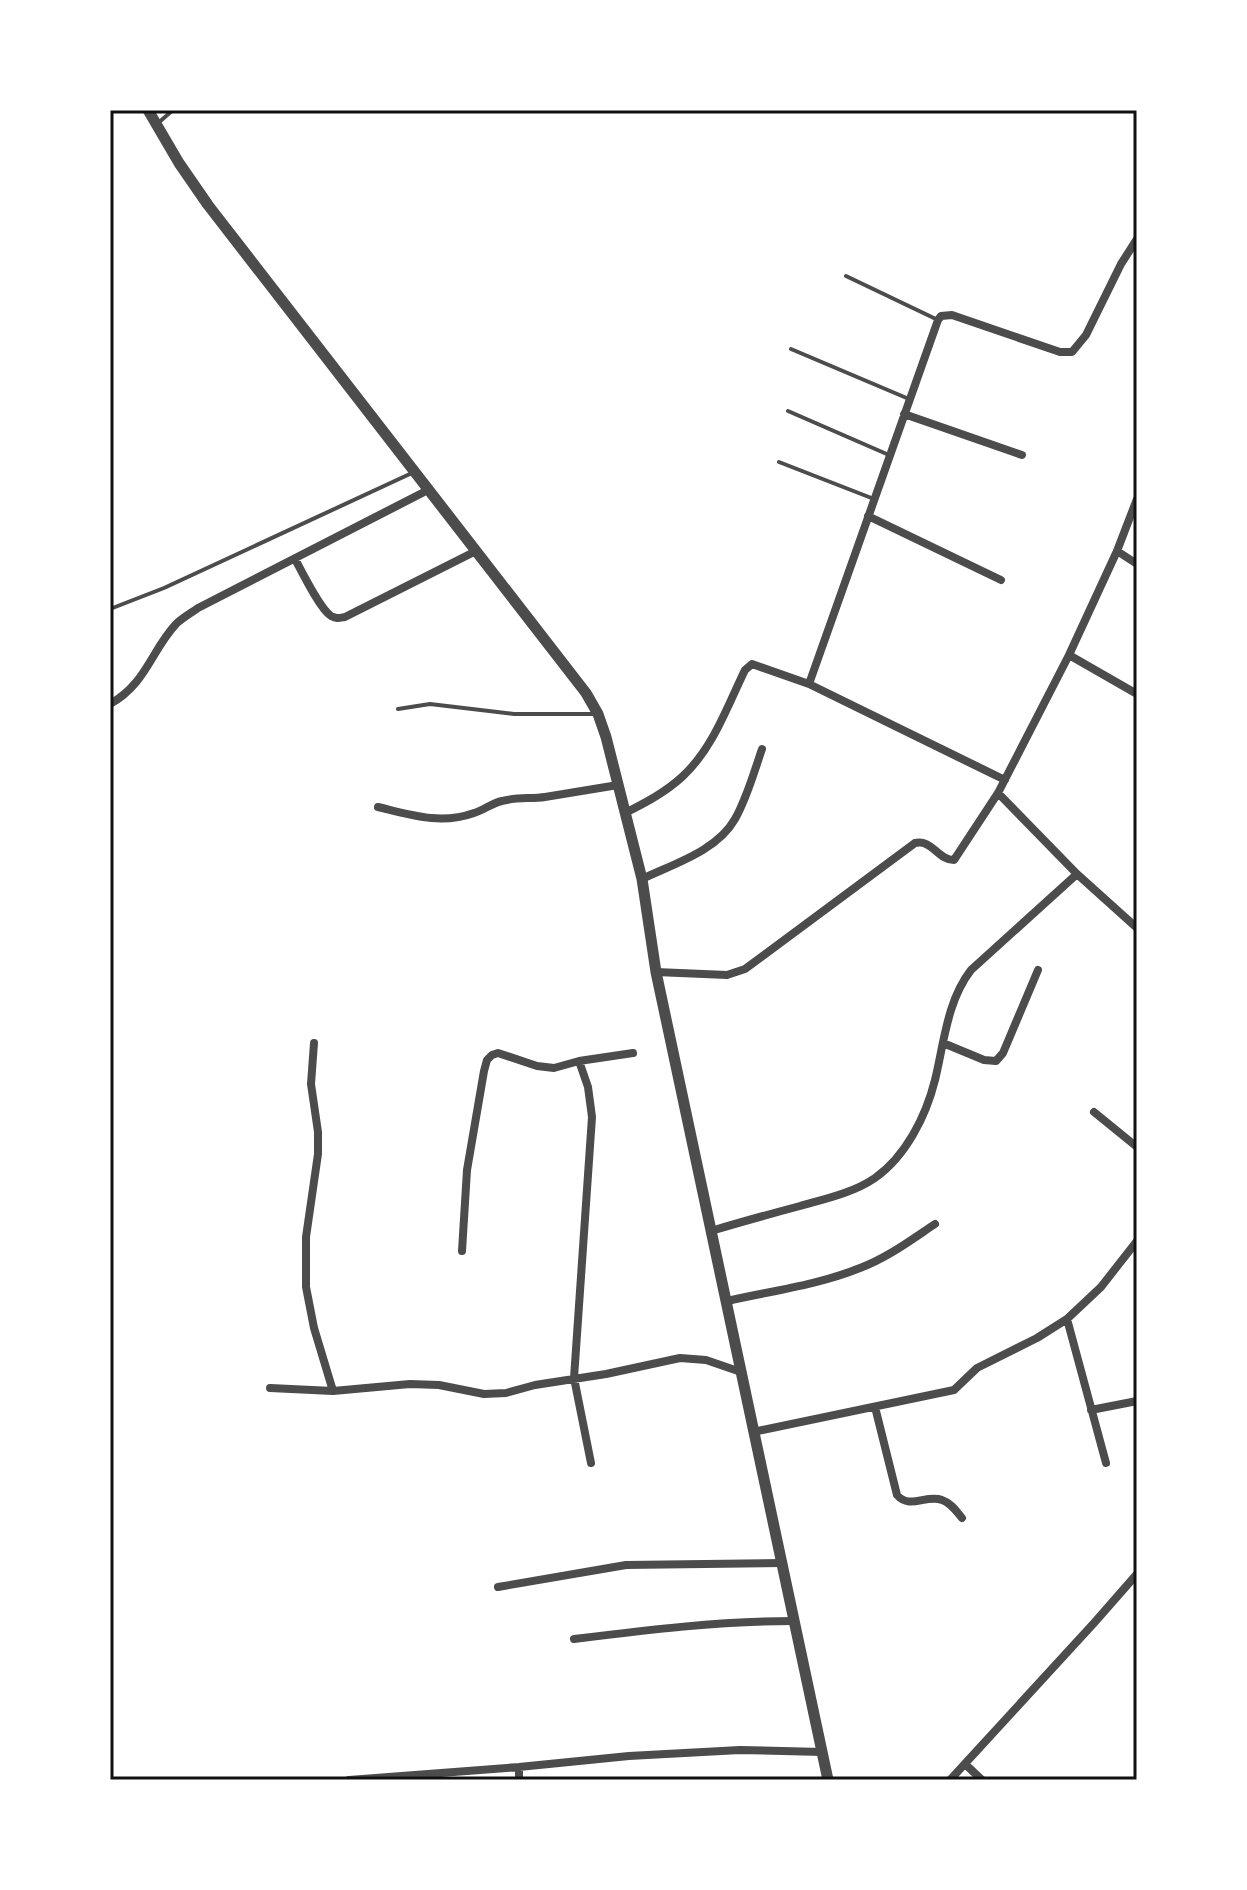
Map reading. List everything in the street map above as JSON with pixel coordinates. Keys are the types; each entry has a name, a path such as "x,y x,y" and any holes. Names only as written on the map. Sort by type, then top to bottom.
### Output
{"street":[{"path":"148,110 208,205 586,693 598,714 642,879 656,972 828,1780"},
{"path":"809,684 938,320 941,316 952,315 1060,352 1072,352 1086,335 1121,264 1137,239"},
{"path":"904,414 1022,455"},
{"path":"110,704 136,683 178,622 198,608 428,490"},
{"path":"656,972 727,975 745,969 915,843 922,841 948,860 954,860 998,793 1069,655 1117,551 1137,499"},
{"path":"868,516 1001,580"},
{"path":"295,559 322,606 329,615 337,618 345,617 476,551"},
{"path":"1117,551 1137,564"},
{"path":"1069,655 1137,694"},
{"path":"625,813 666,790 696,762 714,735 748,666 752,664 809,684 1005,780"},
{"path":"642,879 707,847 726,830 740,808 762,749"},
{"path":"378,807 437,820 476,813 493,803 506,800 618,785"},
{"path":"998,793 1077,874 1137,928"},
{"path":"711,1231 841,1195 875,1177 903,1150 921,1119 934,1084 957,992 971,970 1077,874"},
{"path":"943,1043 984,1060 996,1061 1003,1053 1038,970"},
{"path":"314,1043 311,1084 318,1154 306,1237 306,1287 314,1328 333,1391"},
{"path":"462,1251 467,1170 487,1060 498,1053 537,1066 554,1068 633,1053"},
{"path":"579,1061 588,1087 592,1117 574,1378 591,1463"},
{"path":"1094,1112 1137,1147"},
{"path":"727,1301 861,1268 935,1224"},
{"path":"753,1432 954,1390 977,1368 1067,1319 1101,1287 1136,1243"},
{"path":"1067,1319 1106,1463"},
{"path":"270,1388 333,1391 410,1384 439,1385 484,1394 506,1393 680,1358 706,1360 741,1372"},
{"path":"1091,1410 1137,1401"},
{"path":"875,1407 897,1495 909,1503 934,1498 944,1501 962,1518"},
{"path":"498,1587 626,1565 783,1563"},
{"path":"950,1780 1137,1574"},
{"path":"574,1639 743,1621 793,1621"},
{"path":"349,1780 661,1754 740,1750 823,1752"},
{"path":"965,1764 982,1780"},
{"path":"519,1767 519,1780"}],"lane":[{"path":"157,124 173,110"},
{"path":"846,276 938,320"},
{"path":"791,349 909,399"},
{"path":"788,411 889,455"},
{"path":"779,462 874,499"},
{"path":"110,609 164,588 414,472"},
{"path":"398,709 430,704 514,714 598,714"}]}
